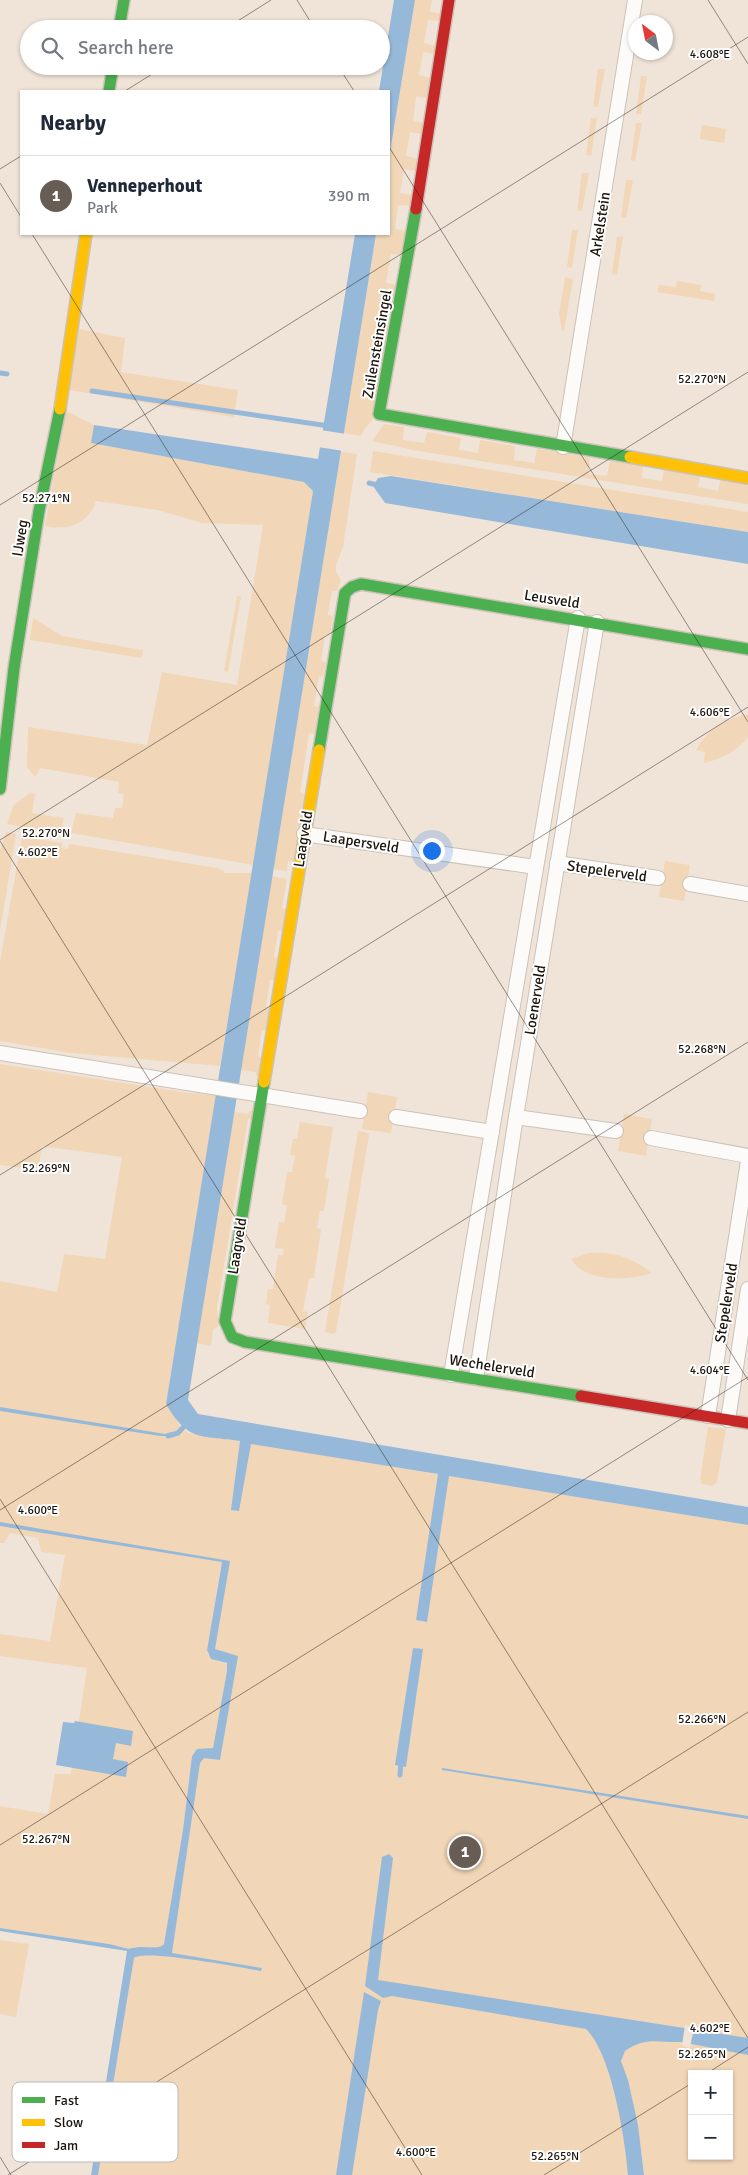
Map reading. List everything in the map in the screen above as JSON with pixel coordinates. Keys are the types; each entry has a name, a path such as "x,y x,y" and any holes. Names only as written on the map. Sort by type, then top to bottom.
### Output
{"street":[{"path":"121,20 124,0"},
{"name":"Zuilensteinsingel","path":"449,0 410,247 379,414 748,478"},
{"name":"Arkelstein","path":"564,447 635,0"},
{"path":"109,90 112,75"},
{"name":"IJweg","path":"0,789 14,668 40,511 56,432 86,235"},
{"name":"Leusveld","path":"352,587 361,584 578,618 740,646 748,649"},
{"name":"Laagveld","path":"232,1337 225,1321 256,1094 304,834 343,598 352,587"},
{"name":"Loenerveld","path":"451,1375 578,618"},
{"name":"Loenerveld","path":"476,1378 516,1117 597,622"},
{"name":"Laapersveld","path":"304,834 536,867"},
{"name":"Stepelerveld","path":"557,864 658,878"},
{"path":"690,884 748,894"},
{"path":"0,1052 360,1111"},
{"path":"396,1117 492,1132"},
{"path":"516,1117 616,1131"},
{"path":"651,1138 748,1156"},
{"name":"Stepelerveld","path":"708,1416 748,1161"},
{"name":"Stepelerveld","path":"728,1420 748,1289"},
{"name":"Wechelerveld","path":"232,1337 245,1342 748,1423"}],"shaded area":[{"path":"415,0 432,0 430,12 442,14 440,21 428,20 424,43 436,46 435,54 423,52 419,75 431,78 427,98 416,97 413,121 424,123 422,134 410,132 406,156 418,159 416,171 404,169 400,193 412,195 411,206 398,205 395,229 407,231 402,255 391,254 386,283 398,285 396,296 383,295 378,325 391,327 372,421 364,429 361,436 344,433 376,235 390,235 390,152"},
{"path":"598,69 605,69 598,107 593,106"},
{"path":"641,76 647,76 641,114 636,114"},
{"path":"591,118 597,118 591,156 586,155"},
{"path":"636,123 642,123 635,161 631,160"},
{"path":"702,125 726,129 724,143 700,139"},
{"path":"582,173 589,173 582,211 577,210"},
{"path":"626,180 633,180 626,218 621,217"},
{"path":"572,230 578,230 572,268 567,267"},
{"path":"623,236 617,275 612,274 617,237"},
{"path":"565,277 573,279 564,331 562,331 559,314"},
{"path":"677,281 701,285 700,291 715,294 714,301 657,292 659,285 676,287"},
{"path":"79,329 125,338 121,372 238,390 234,417 69,390"},
{"path":"66,411 94,425 92,443 304,482 313,491 254,865 71,833 76,813 113,818 115,808 122,808 124,794 118,793 119,782 40,768 35,777 27,767 28,727 147,745 162,672 237,685 263,525 202,523 158,510 96,501 88,515 76,524 62,527 45,526"},
{"path":"384,424 404,427 403,440 424,443 427,432 461,438 459,450 478,453 480,440 515,446 514,460 534,463 537,449 590,458 588,474 607,476 610,461 643,466 642,478 662,481 664,469 700,476 698,487 718,491 721,479 748,484 748,504 413,450 372,441"},
{"path":"373,451 748,512 748,532 370,472"},
{"path":"341,452 357,454 343,547 336,565 336,572 341,580 337,591 332,591 328,615 333,616 330,635 325,635 321,661 326,662 323,677 319,676 314,706 319,707 314,734 309,733 300,792 304,794 294,862 288,861 287,871 273,869"},
{"path":"237,596 241,596 228,672 224,671"},
{"path":"33,618 62,636 143,650 142,658 30,640"},
{"path":"748,714 748,737 744,742 729,754 704,763 705,752 696,750 706,736 732,718"},
{"path":"30,793 35,794 32,813 64,818 61,833 7,824 14,805"},
{"path":"6,832 16,834 0,931 0,850"},
{"path":"22,837 63,843 61,848 68,849 69,844 217,868 224,871 224,873 252,873 220,1066 71,1053 0,1041 0,962"},
{"path":"665,861 690,865 684,901 659,897"},
{"path":"271,876 287,879 282,908 286,909 283,931 278,931 274,957 278,958 275,981 270,980 266,1007 270,1008 267,1030 262,1030 258,1056 262,1058 258,1076 256,1076 256,1072 240,1070"},
{"path":"0,1064 189,1093 216,1095 166,1403 180,1426 188,1433 748,1525 748,2175 94,2175 96,2162 178,2162 178,2082 109,2082 131,1951 168,1953 197,1751 217,1753 232,1661 212,1657 224,1565 221,1565 207,1650 211,1659 227,1664 227,1671 213,1749 197,1749 192,1756 183,1830 164,1944 158,1947 129,1949 109,1944 0,1928 0,1806 48,1814 55,1774 71,1774 87,1668 0,1656 0,1634 50,1641 65,1555 41,1552 38,1538 10,1533 4,1543 0,1543 0,1281 57,1292 64,1254 105,1259 122,1157 42,1146 38,1170 0,1165"},
{"path":"368,1092 397,1097 391,1133 362,1129"},
{"path":"249,1111 253,1111 253,1120 248,1119 217,1309 219,1325 213,1330 211,1346 196,1343 234,1112 248,1114"},
{"path":"624,1114 652,1119 646,1156 618,1151"},
{"path":"300,1122 333,1127 325,1178 329,1179 324,1211 320,1211 317,1228 321,1229 314,1278 309,1278 303,1311 308,1312 305,1329 268,1323 270,1305 266,1304 268,1289 273,1289 278,1255 283,1255 284,1249 275,1248 279,1222 284,1223 287,1206 282,1204 287,1172 292,1172 295,1156 290,1155 293,1139 297,1139"},
{"path":"358,1131 368,1133 369,1135 336,1332 334,1334 325,1332"},
{"path":"589,1253 606,1253 622,1256 644,1267 651,1273 631,1278 597,1276 578,1267 571,1259"},
{"path":"708,1427 726,1429 717,1482 712,1486 702,1484 700,1479"},
{"path":"0,1940 29,1944 16,2017 0,2014"}],"water":[{"path":"394,0 415,0 390,152 390,90 379,90 382,75 390,75 390,24"},
{"path":"355,235 376,235 188,1400 198,1414 748,1507 748,1525 449,1476 427,1622 416,1620 438,1474 251,1444 239,1511 231,1510 240,1441 196,1435 181,1425 166,1404 313,491 304,482 91,443 94,425 318,459"},
{"path":"391,476 748,532 748,564 385,503 373,486 378,478"},
{"path":"0,1407 165,1434 171,1432 174,1436 160,1436 0,1411"},
{"path":"0,1522 230,1561 215,1649 238,1656 220,1760 204,1758 200,1763 172,1953 262,1968 261,1971 174,1957 142,1956 134,1958 113,2082 106,2082 127,1951 0,1931 0,1928 109,1944 129,1949 158,1947 164,1944 183,1830 192,1756 197,1749 213,1748 227,1671 227,1663 211,1659 207,1650 222,1562 0,1526"},
{"path":"413,1648 423,1649 406,1767 395,1765"},
{"path":"75,1721 133,1731 131,1746 116,1743 113,1759 128,1762 126,1777 56,1765 63,1722 74,1723"},
{"path":"442,1768 748,1816 748,1819 442,1770"},
{"path":"389,1854 393,1858 378,1980 748,2038 748,2055 681,2042 653,2041 640,2043 625,2051 621,2061 628,2080 638,2125 644,2175 628,2175 624,2141 610,2077 595,2041 586,2029 392,1996 383,1998 365,1986 382,1857"},
{"path":"364,1992 381,2001 352,2175 336,2175"},
{"path":"93,2162 100,2162 98,2175 91,2175"}],"pier":[{"path":"321,430 346,434 344,451 318,447"},
{"path":"685,2025 694,2027 690,2048 682,2045"}],"waterway":[{"path":"0,373 7,374"},
{"path":"92,391 329,426"},
{"path":"369,483 381,486"},
{"path":"168,1436 178,1433 187,1423"},
{"path":"400,1775 401,1760"}],"traffic: fast":[{"path":"121,20 124,0"},
{"path":"109,90 112,75"},
{"path":"416,209 379,414 630,457"},
{"path":"0,789 14,668 39,511 60,409"},
{"path":"319,750 345,593 352,587 361,584 748,649"},
{"path":"264,1082 225,1321 232,1337 245,1342 581,1396"}],"traffic: slow":[{"path":"60,409 86,235"},
{"path":"630,457 748,478"},
{"path":"264,1082 319,750"}],"traffic: jam":[{"path":"416,209 449,0"},
{"path":"581,1396 748,1423"}],"place":[{"name":"Venneperhout","path":"465,1852"}]}
